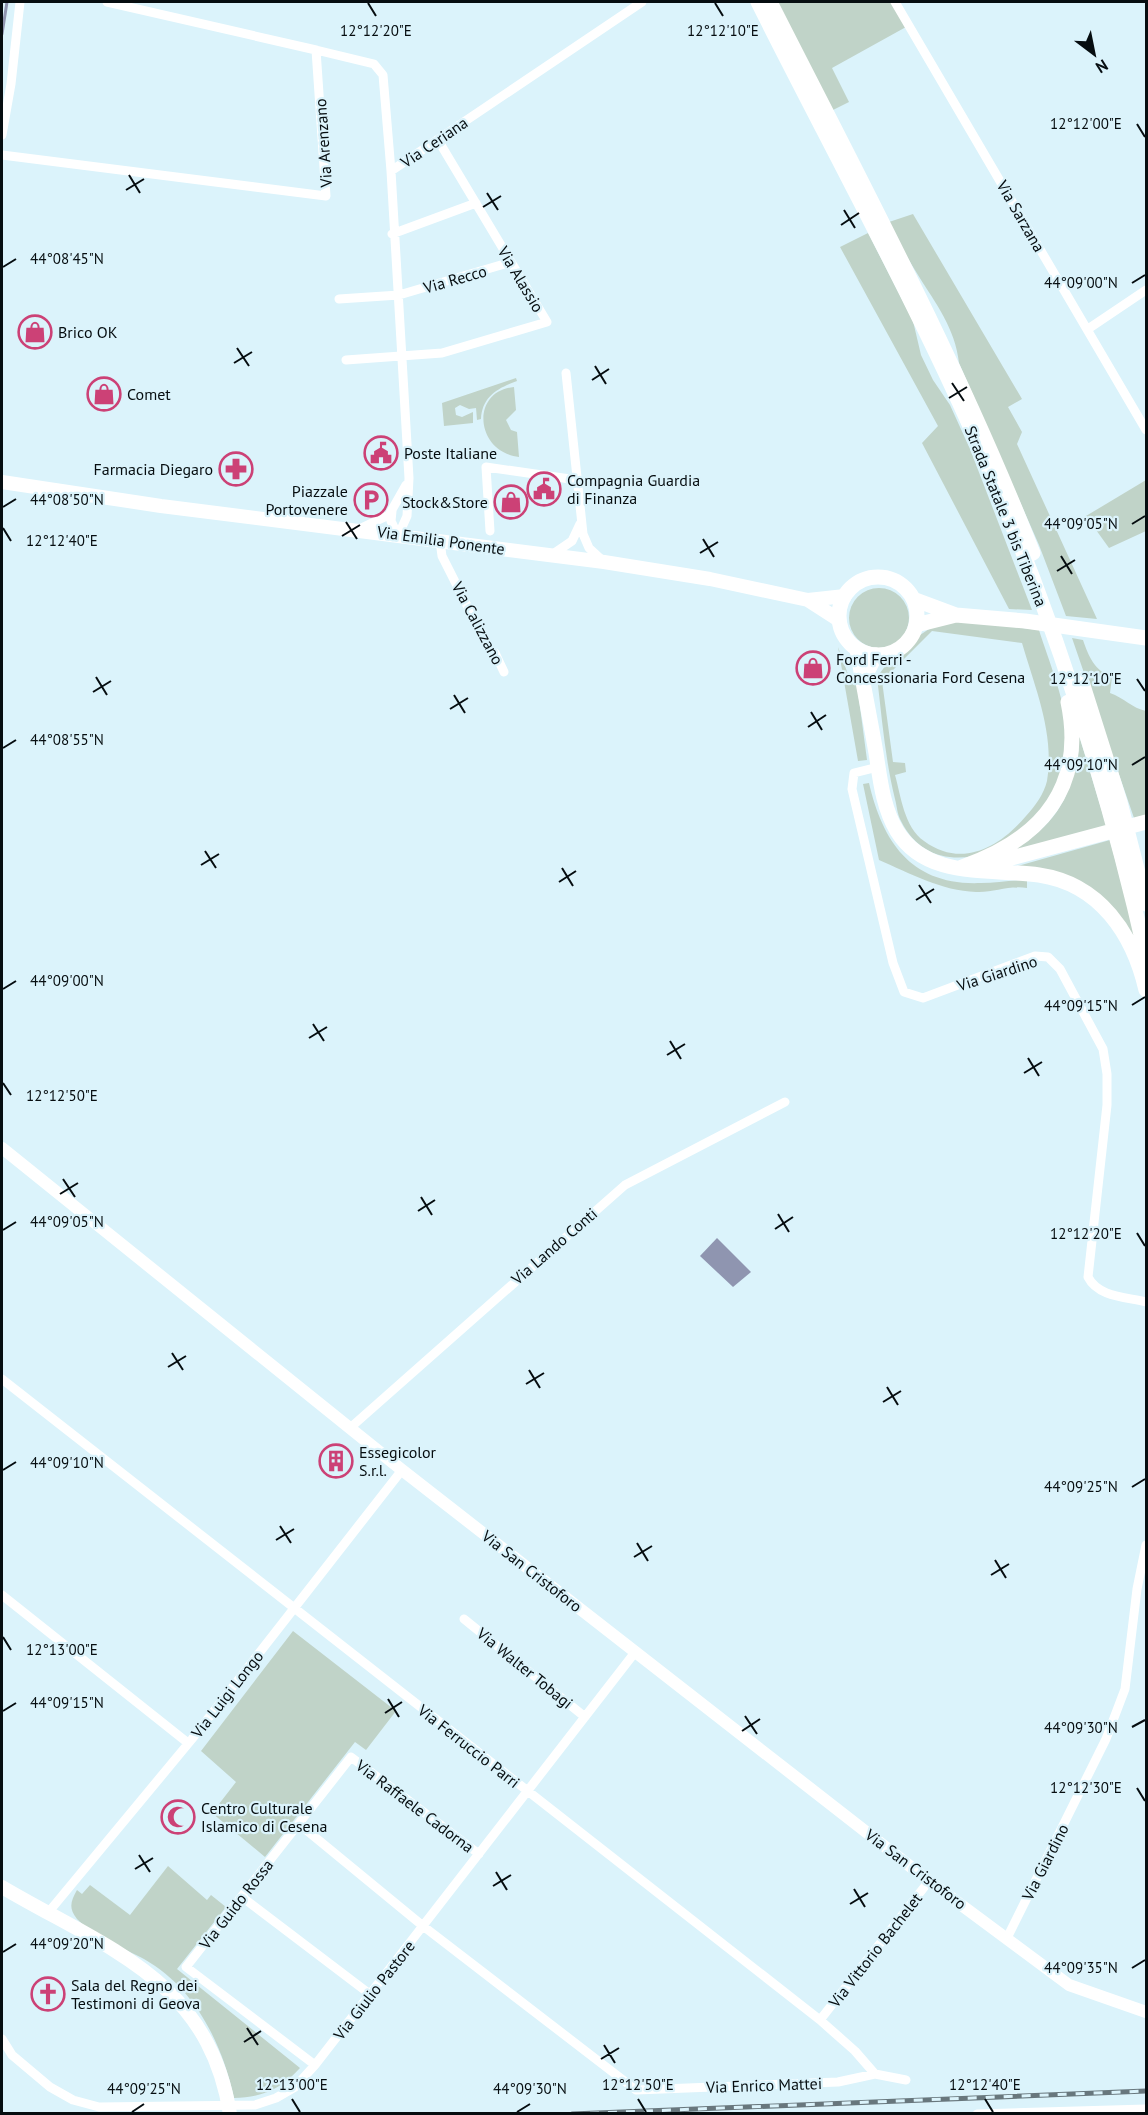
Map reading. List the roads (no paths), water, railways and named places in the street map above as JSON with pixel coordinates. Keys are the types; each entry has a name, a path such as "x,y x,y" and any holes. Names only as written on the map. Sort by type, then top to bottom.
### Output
{"main road":[{"name":"Strada Statale 3 bis Tiberina","path":"758,2 778,30 988,467 1043,591 1049,640 1071,680"},
{"name":"Strada Statale 3 bis Tiberina","path":"770,2 778,30"},
{"name":"Via Emilia Ponente","path":"2,482 161,506 578,558 710,579 808,600 845,596"},
{"path":"880,577 899,583 913,599 917,612 916,625 911,637 902,647 890,653 876,655 858,649 848,642 839,620 845,596 863,580 880,577"},
{"path":"913,599 956,615 1025,621 1146,638"},
{"name":"Via Emilia Ponente","path":"808,600 839,620"},
{"path":"916,625 956,615"},
{"path":"858,649 886,806 897,832 912,850 934,863 957,868 1039,876 1070,884 1095,899 1116,920 1130,941 1141,966 1146,990"},
{"path":"863,680 876,655"},
{"path":"1071,680 1115,803 1146,904"},
{"path":"957,868 979,861 1019,839 1038,825 1053,806 1065,783 1072,754 1071,680"},
{"path":"957,868 1008,861 1146,822"},
{"path":"1133,857 1146,880"},
{"path":"1133,857 1146,956"},
{"path":"2,1887 150,1972 186,2007 211,2047 221,2073 230,2114"}],"street":[{"path":"2,135 21,2"},
{"path":"107,2 374,64 384,75 391,171"},
{"name":"Via Ceriana","path":"398,534 407,516 409,478 399,295 392,234 391,171 642,2"},
{"name":"Via Sarzana","path":"895,2 1146,430"},
{"name":"Via Arenzano","path":"2,155 326,196 316,50"},
{"name":"Via Alassio","path":"403,357 442,353 547,322 438,140"},
{"path":"392,234 476,203"},
{"name":"Via Recco","path":"339,299 399,295 511,262"},
{"path":"1088,329 1146,290"},
{"path":"346,360 403,357"},
{"path":"566,373 581,521 578,558"},
{"path":"490,531 486,466 577,480"},
{"path":"398,534 391,522 392,511 409,478"},
{"path":"359,529 377,523 392,511"},
{"path":"407,516 410,527 420,538"},
{"path":"552,555 567,547 580,534"},
{"path":"580,534 589,548 604,562"},
{"name":"Via Calizzano","path":"440,541 442,556 490,651 495,653 504,672"},
{"name":"Via Giardino","path":"878,767 854,773 852,789 893,963 904,992 923,999 1035,956 1048,957 1060,969 1103,1049 1107,1074 1107,1105 1088,1277 1094,1287 1102,1292 1146,1302"},
{"name":"Via Lando Conti","path":"350,1428 625,1185 785,1102"},
{"name":"Via San Cristoforo","path":"2,1148 402,1470 929,1881 1069,1985 1146,2012"},
{"name":"Via Ferruccio Parri","path":"2,1379 820,2020 855,2050 875,2074"},
{"name":"Via Luigi Longo","path":"47,1914 188,1743 402,1470"},
{"name":"Via Giardino","path":"1007,1938 1106,1738 1125,1689 1142,1590 1146,1545"},
{"path":"2,1595 188,1743"},
{"name":"Via Walter Tobagi","path":"464,1619 585,1717"},
{"name":"Via Giulio Pastore","path":"2,2039 12,2055 50,2088 73,2100 99,2107 255,2105 276,2098 295,2087 371,1995 636,1651"},
{"name":"Via Guido Rossa","path":"315,2065 186,1967 351,1757"},
{"name":"Via Raffaele Cadorna","path":"351,1757 479,1854"},
{"name":"Via Enrico Mattei","path":"299,1824 423,1926 636,2090 838,2082 875,2074 906,2080"},
{"name":"Via Vittorio Bachelet","path":"820,2020 929,1881"},
{"path":"242,1897 371,1995"},
{"path":"977,2114 1146,2109"}],"water":[{"path":"717,1238 751,1272 733,1287 700,1256"}],"waterway":[{"path":"2,34 7,2"}],"railway":[{"path":"572,2114 1146,2091"}],"place":[{"name":"Brico OK","path":"35,332"},
{"name":"Comet","path":"104,394"},
{"name":"Poste Italiane","path":"381,453"},
{"name":"Farmacia Diegaro","path":"236,469"},
{"name":"Compagnia Guardia di Finanza","path":"544,489"},
{"name":"Piazzale Portovenere","path":"371,500"},
{"name":"Stock&Store","path":"511,502"},
{"name":"Ford Ferri - Concessionaria Ford Cesena","path":"813,668"},
{"name":"Essegicolor S.r.l.","path":"336,1461"},
{"name":"Centro Culturale Islamico di Cesena","path":"178,1817"},
{"name":"Sala del Regno dei Testimoni di Geova","path":"48,1994"}]}
